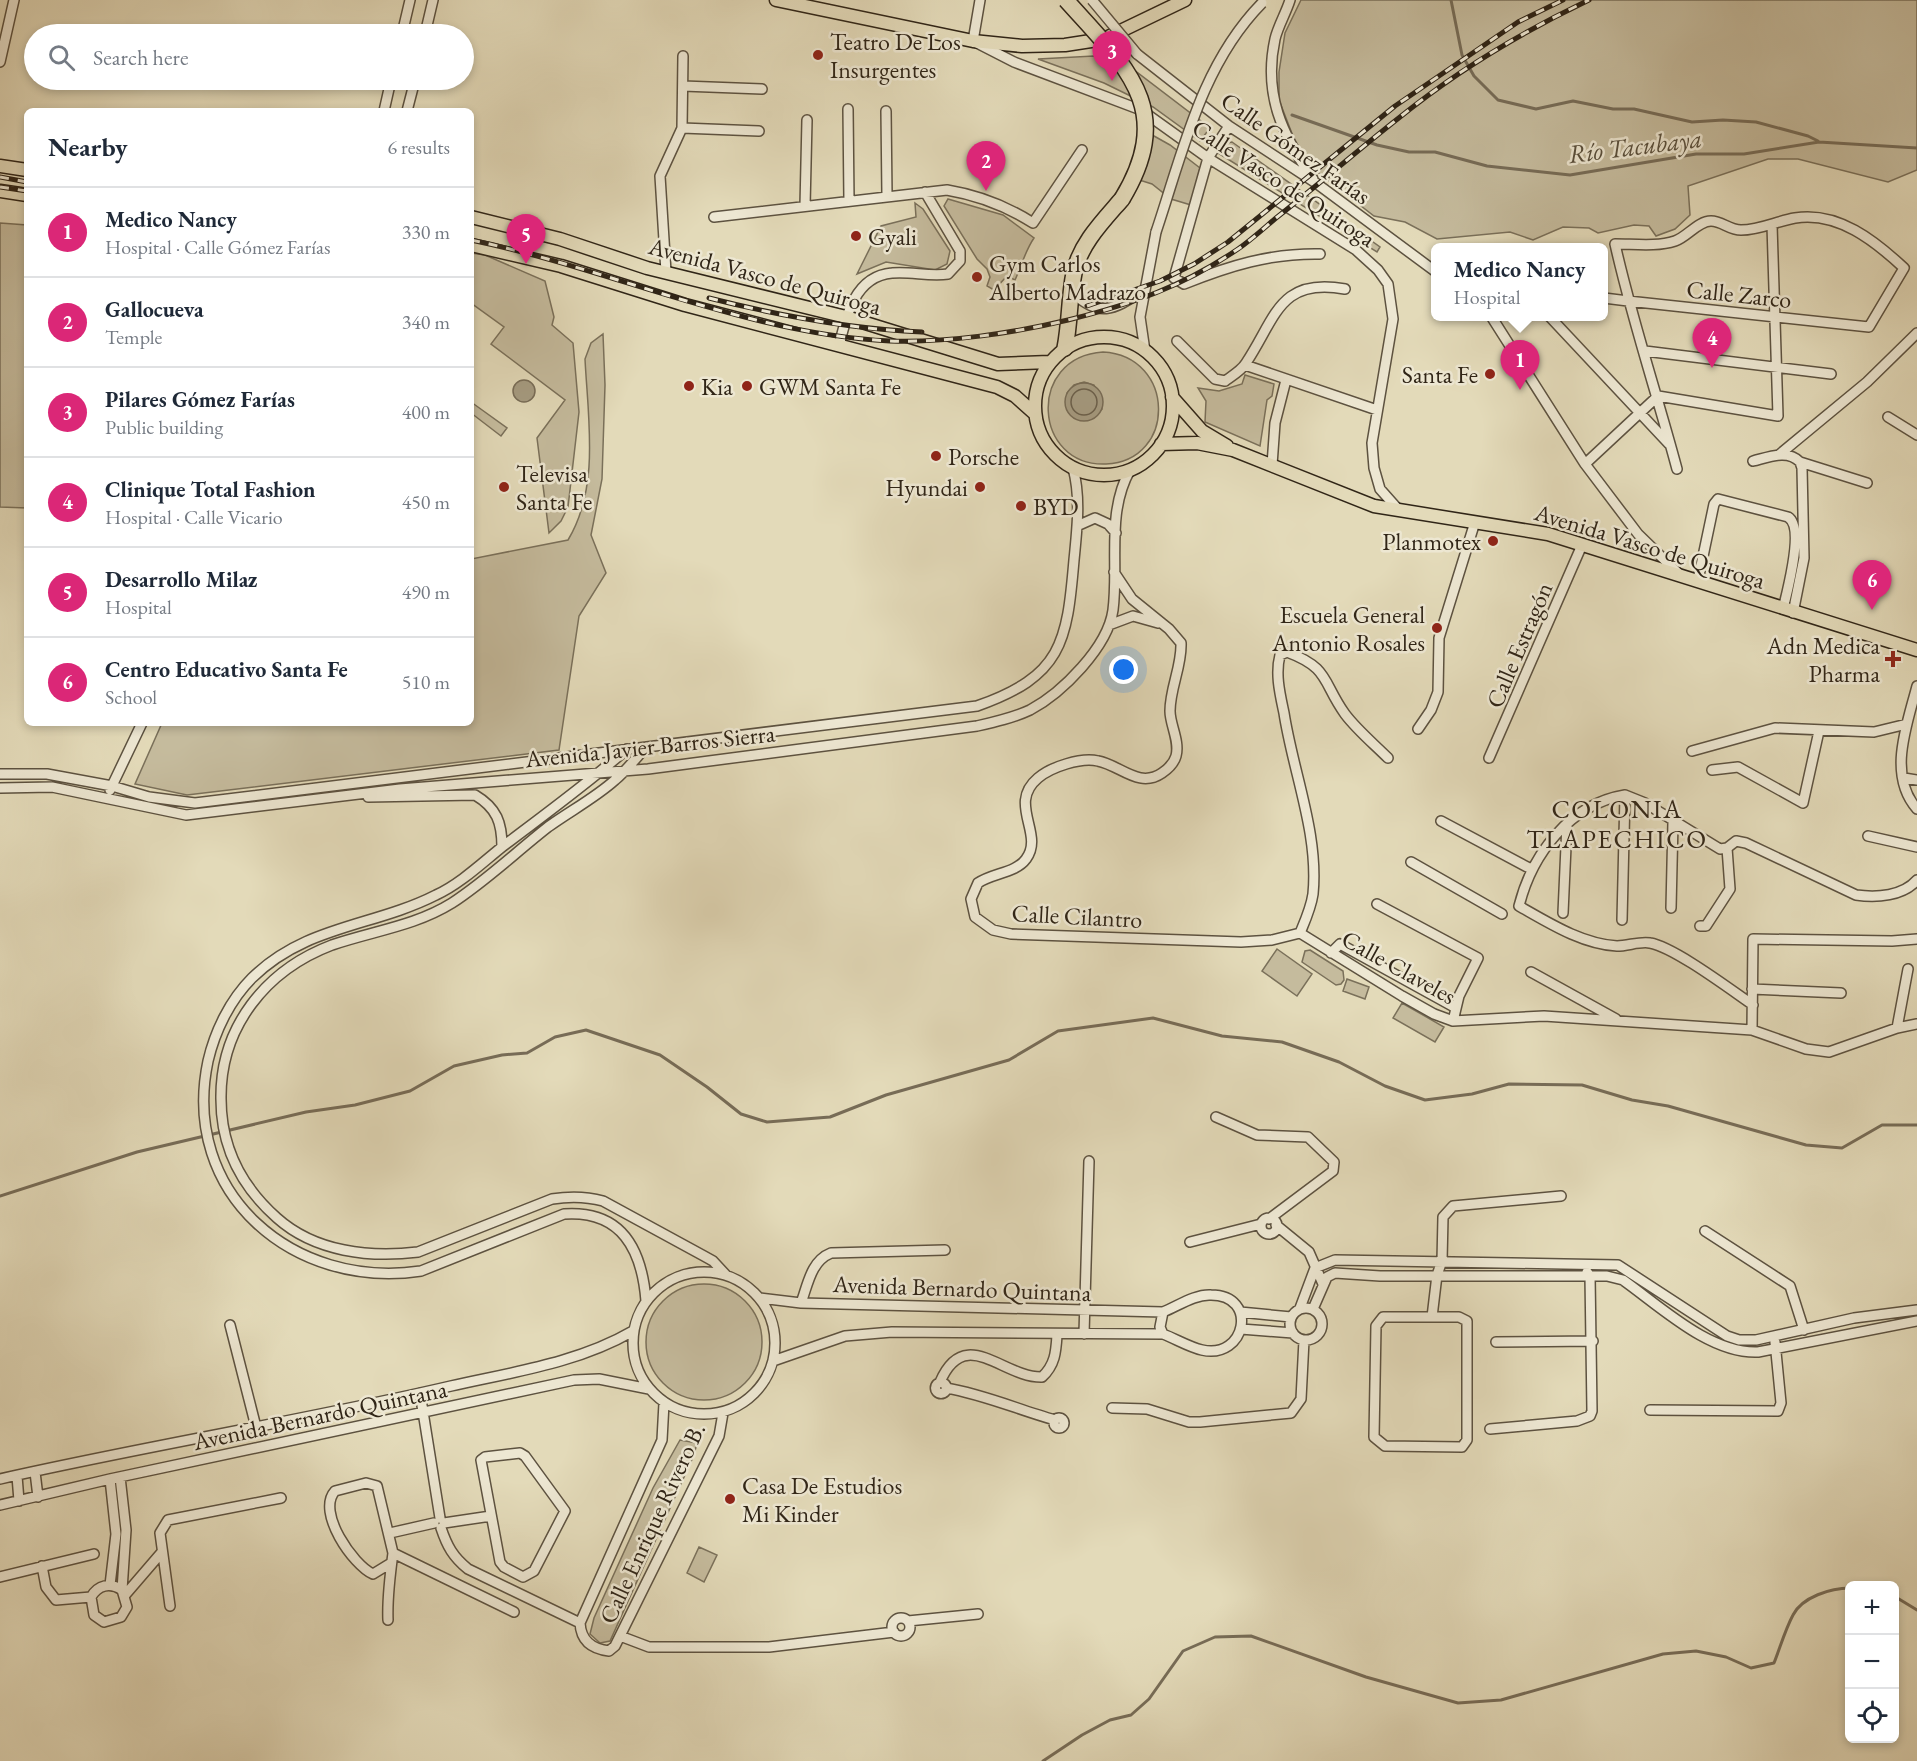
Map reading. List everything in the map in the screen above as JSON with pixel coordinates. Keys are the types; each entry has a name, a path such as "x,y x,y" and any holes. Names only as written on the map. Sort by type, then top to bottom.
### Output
{"highway":[{"path":"1065,348 1072,292 1080,255 1098,227 1122,199 1135,177 1141,157 1146,112 1130,74 1066,0"}],"main road":[{"path":"776,0 974,41 1022,46 1065,45 1104,39 1185,0"},
{"path":"0,166 24,170"},
{"path":"0,191 24,195"},
{"name":"Avenida Vasco de Quiroga","path":"474,218 560,239 666,272 846,317 998,364 1049,362"},
{"name":"Avenida Vasco de Quiroga","path":"474,246 561,266 685,305 997,387 1015,396 1034,412"},
{"path":"1106,336 1127,340 1145,351 1164,371 1172,397 1171,422 1161,444 1148,459 1130,470 1101,475 1073,468 1047,445 1039,430 1034,412 1037,386 1049,362 1065,348 1084,339 1106,336"},
{"name":"Avenida Vasco de Quiroga","path":"1172,397 1202,431 1233,450"},
{"name":"Avenida Vasco de Quiroga","path":"1161,444 1197,443 1233,450 1374,506 1396,507 1538,531 1917,650"}],"street":[{"path":"0,62 14,0"},
{"path":"404,24 410,0"},
{"path":"427,24 433,0"},
{"path":"974,41 980,0"},
{"name":"Calle Gómez Farías","path":"1092,0 1137,54 1228,126 1316,183 1431,268"},
{"path":"1290,0 1275,39 1272,74 1274,101 1289,145 1316,183"},
{"path":"1145,351 1140,316 1156,232 1208,80 1227,44 1263,2"},
{"name":"Calle Vasco de Quiroga","path":"974,41 1014,62 1141,110 1208,158 1356,250 1378,270 1388,284 1393,319 1372,443 1374,468 1380,489 1396,507"},
{"path":"666,272 660,176 682,128 683,56"},
{"path":"683,86 762,89"},
{"path":"385,108 389,90"},
{"path":"408,108 412,90"},
{"path":"849,109 849,201"},
{"path":"886,111 887,196"},
{"path":"805,206 807,120"},
{"path":"1228,126 1208,158 1174,278 1184,284 1241,262 1271,256 1320,254"},
{"path":"682,128 759,131"},
{"path":"714,217 925,192 961,193 1013,210 1033,223 1082,150"},
{"path":"839,346 846,317 860,290 879,276 892,273 938,276 948,274 960,261 960,251 925,192"},
{"name":"Calle Zarco","path":"1608,298 1869,327 1904,268 1866,236 1840,223 1812,218 1795,218 1772,225"},
{"path":"1658,396 1778,416 1772,225 1739,230 1711,220 1703,222 1674,241 1615,244 1628,301 1645,351 1677,469"},
{"path":"1177,341 1215,379 1225,381 1245,365 1269,324 1294,293 1323,285 1345,289"},
{"path":"1072,292 1083,302 1102,310 1113,308 1143,291"},
{"path":"1494,321 1585,464 1638,534 1678,574"},
{"path":"1554,321 1671,446"},
{"path":"1780,454 1868,382 1917,333"},
{"path":"1645,351 1831,374"},
{"path":"1245,365 1377,410"},
{"path":"1272,465 1275,423 1286,380"},
{"path":"1585,464 1658,396"},
{"path":"1888,417 1917,435"},
{"path":"1754,461 1780,454 1790,455 1800,462 1868,483"},
{"path":"1788,611 1804,558 1804,494 1800,462"},
{"name":"Avenida Javier Barros Sierra","path":"0,774 48,774 112,786 149,797 195,802 977,706 1010,695 1031,681 1047,665 1065,633 1070,607 1077,526 1077,490 1073,468"},
{"name":"Avenida Javier Barros Sierra","path":"0,788 52,787 133,806 186,815 400,789 625,771 977,726 1005,720 1030,710 1055,693 1076,674 1109,625 1113,612 1118,496 1130,470"},
{"path":"1698,580 1714,504 1718,499 1788,517 1794,524 1795,543 1788,611"},
{"path":"1077,526 1095,518 1108,524 1116,533"},
{"path":"1418,729 1431,711 1438,692 1439,638 1475,522"},
{"name":"Calle Estragón","path":"1489,758 1558,606 1582,545"},
{"name":"Calle Cilantro","path":"1114,572 1132,599 1177,636 1181,643 1170,711 1177,744 1172,763 1155,777 1145,779 1132,776 1100,761 1087,760 1058,768 1036,779 1025,796 1024,808 1032,845 1030,853 1017,867 978,883 971,899 975,917 993,930 1048,937 1241,942 1272,940 1300,933"},
{"path":"1109,625 1133,616 1160,623"},
{"path":"1300,933 1313,894 1312,869 1303,798 1289,749 1277,674 1280,655 1287,652 1294,654 1322,672 1346,716 1388,758"},
{"path":"1917,686 1900,751 1907,793 1917,809"},
{"path":"1692,751 1775,728 1874,732 1907,724"},
{"path":"106,798 141,726"},
{"path":"1712,770 1738,767 1803,803 1819,731"},
{"path":"646,747 625,771 451,903 404,926 317,952 279,973 248,1008 229,1042 220,1081 226,1143 240,1175 258,1202 282,1223 313,1241 346,1251 397,1254 418,1252 552,1199 569,1196 603,1201 713,1261 726,1275"},
{"path":"627,749 440,894 398,911 324,932 293,947 263,968 235,999 212,1045 205,1076 204,1111 212,1151 226,1184 247,1214 271,1236 304,1257 344,1270 373,1274 405,1273 441,1263 564,1214 589,1215 619,1229 632,1244 644,1274 646,1301"},
{"path":"1904,777 1917,780"},
{"path":"330,797 475,795 496,812 502,831 502,847"},
{"path":"1622,920 1625,795"},
{"path":"1753,1005 1700,970 1649,942 1618,946 1604,943 1562,931 1519,906 1531,869 1567,824 1580,813 1599,802 1625,795 1645,803 1719,849 1727,848 1736,842 1746,843 1856,895 1884,896 1915,884"},
{"path":"1441,821 1531,869"},
{"path":"1671,908 1673,822"},
{"path":"1563,913 1567,824"},
{"path":"1868,836 1917,847"},
{"path":"1700,926 1706,926 1730,889 1727,848"},
{"path":"1411,862 1502,914"},
{"path":"1377,904 1478,958 1456,1008 1453,1021"},
{"name":"Calle Claveles","path":"1300,933 1434,1014 1453,1021 1519,1016 1618,1020 1752,1030 1806,1049 1829,1052 1897,1028 1917,1024"},
{"path":"1752,1030 1753,939 1892,942 1917,939"},
{"path":"1331,953 1340,944 1456,1008"},
{"path":"1897,1028 1908,969"},
{"path":"1531,972 1618,1020"},
{"path":"1752,989 1841,993"},
{"path":"1190,1242 1269,1223 1333,1171 1334,1162 1308,1137 1257,1135 1216,1118"},
{"path":"1084,1334 1089,1161"},
{"path":"1432,1317 1437,1275 1442,1261 1443,1217 1453,1206 1560,1196"},
{"path":"1269,1223 1309,1252 1323,1284"},
{"path":"1706,1231 1790,1286 1804,1330"},
{"path":"801,1303 813,1268 822,1257 831,1254 945,1250"},
{"path":"1291,1317 1300,1308 1316,1268 1322,1263 1335,1260 1609,1264 1628,1269 1728,1336 1739,1340 1774,1336 1854,1318 1917,1310"},
{"path":"1490,1429 1577,1421 1590,1416 1593,1341 1590,1276 1583,1264"},
{"path":"706,1272 726,1275 744,1284 760,1298 770,1316 776,1335 769,1375 757,1392 741,1405 723,1413 702,1415 682,1412 664,1402 649,1389 638,1371 633,1351 633,1331 639,1311 646,1301 667,1282 686,1274 706,1272"},
{"path":"1313,1309 1327,1277 1335,1273 1380,1276 1590,1276 1623,1280 1721,1347 1748,1353 1917,1321"},
{"name":"Avenida Bernardo Quintana","path":"760,1298 801,1303 1163,1312 1203,1295 1212,1294 1223,1296 1233,1302 1240,1312"},
{"path":"1291,1317 1240,1312 1241,1329 1293,1333 1304,1340 1316,1337 1320,1332 1322,1319 1313,1309 1300,1308"},
{"path":"1163,1312 1161,1327 1163,1334"},
{"path":"1291,1317 1293,1333"},
{"path":"1383,1317 1432,1317 1459,1317 1469,1325 1467,1440 1458,1448 1385,1446 1374,1437 1378,1322 1383,1317"},
{"path":"1854,1318 1857,1332"},
{"path":"1837,1322 1837,1337"},
{"path":"230,1325 256,1427"},
{"name":"Avenida Bernardo Quintana","path":"773,1361 845,1336 892,1332 1163,1334 1203,1350 1216,1350 1238,1338 1241,1329"},
{"name":"Avenida Bernardo Quintana","path":"0,1479 420,1394 575,1357 609,1345 633,1331"},
{"path":"1055,1420 943,1385 947,1366 959,1357 977,1355 1032,1377 1042,1377 1051,1369 1056,1355 1057,1335"},
{"path":"1650,1410 1774,1413 1781,1403 1774,1336"},
{"path":"1112,1408 1147,1409 1189,1422 1291,1413 1301,1399 1304,1340"},
{"path":"1496,1342 1593,1341"},
{"name":"Avenida Bernardo Quintana","path":"0,1505 115,1478 574,1380 609,1380 649,1389"},
{"path":"420,1394 440,1523 448,1549 456,1560 468,1569 580,1623"},
{"name":"Calle Enrique Rivero B.","path":"664,1402 662,1440 580,1623 585,1639 595,1648 609,1651 615,1646 719,1434 723,1413"},
{"path":"520,1453 564,1506 565,1511 534,1571 523,1577 504,1567 500,1562 492,1516 481,1460 485,1457 520,1453"},
{"path":"35,1472 38,1497"},
{"path":"17,1476 19,1501"},
{"path":"110,1585 116,1534 115,1478"},
{"path":"115,1478 126,1530 123,1593 125,1613 110,1622 94,1615 92,1598 99,1588 110,1585 123,1593"},
{"path":"387,1620 387,1594 392,1558 390,1533 377,1486 373,1483 335,1491 328,1503 329,1516 361,1566 372,1574 392,1558"},
{"path":"170,1606 160,1533 168,1520 281,1498"},
{"path":"390,1533 492,1516"},
{"path":"123,1593 162,1552"},
{"path":"0,1577 94,1554"},
{"path":"392,1558 514,1612"},
{"path":"42,1566 46,1587 56,1600 92,1598"},
{"path":"620,1636 649,1647 769,1647 894,1632 893,1623 897,1619 908,1621 978,1614"}],"shaded area":[{"path":"1301,0 1917,0 1917,170 1888,182 1798,159 1768,159 1688,186 1690,215 1675,229 1656,236 1649,226 1634,225 1598,233 1589,228 1563,227 1533,240 1510,232 1437,239 1405,222 1374,216 1315,170 1298,149 1279,100 1279,72 1285,33"},
{"path":"1094,56 1134,70 1210,128 1200,141 1153,107 1104,83 1038,59"},
{"path":"1138,127 1170,145 1200,168 1191,205 1171,199 1152,184 1136,179"},
{"path":"1232,142 1380,247 1377,252 1218,153 1226,143"},
{"path":"948,199 1003,215 1034,238 1015,280 1007,276 994,290 987,286 990,277 987,269 977,259 944,206"},
{"path":"915,203 923,209 950,251 947,264 935,270 886,262 857,274 881,226 916,217"},
{"path":"0,223 24,225 24,508 0,507"},
{"path":"474,253 485,255 545,281 554,317 552,325 573,343 579,412 568,507 561,521 549,533 537,438 565,400 491,344 504,327 474,305"},
{"path":"603,334 605,385 602,479 591,535 606,573 579,616 559,750 187,795 135,784 161,726 474,726 474,558 568,540 585,498 588,475 590,452 585,359 591,343"},
{"path":"1103,352 1127,358 1144,371 1155,388 1158,408 1156,428 1146,446 1129,458 1106,464 1082,460 1064,448 1053,431 1048,411 1051,390 1061,372 1078,358","holes":["1084,382 1094,385 1102,409 1089,420 1077,419 1068,411 1067,393 1074,385"]},
{"path":"1245,375 1274,384 1272,396 1267,400 1260,446 1205,422 1206,401 1198,388 1219,391 1242,384"},
{"path":"474,404 507,428 501,436 474,415"},
{"path":"1277,949 1312,974 1297,996 1262,971"},
{"path":"1310,950 1343,971 1344,980 1341,984 1336,985 1302,962 1305,951"},
{"path":"1347,979 1369,987 1365,999 1343,991"},
{"path":"1402,1003 1444,1027 1435,1042 1393,1018"},
{"path":"704,1284 726,1289 745,1301 757,1320 762,1342 757,1364 745,1383 726,1395 704,1400 682,1395 663,1383 651,1364 646,1342 651,1320 663,1301 682,1289"},
{"path":"680,1440 697,1443 694,1455 610,1641 600,1643 590,1634 594,1618 653,1488"},
{"path":"699,1547 717,1555 704,1582 687,1573"}],"water":[{"path":"524,380 532,383 535,391 532,399 524,402 516,399 513,391 516,383"},
{"path":"1084,383 1091,384 1097,389 1102,395 1102,409 1097,415 1091,420 1084,421 1077,420 1071,415 1066,409 1065,402 1066,395 1071,389 1077,384"}],"waterway":[{"path":"1451,0 1462,55 1474,76 1498,100 1536,109 1573,101 1613,109 1634,109 1692,122 1723,120 1756,122 1808,136 1818,141"},
{"name":"Río Tacubaya","path":"1292,115 1377,145 1409,152 1435,152 1487,166 1570,175 1696,154 1744,154 1819,142 1917,148"},
{"path":"0,1196 137,1152 306,1112 355,1105 410,1091 454,1066 502,1055 527,1053 555,1037 586,1030 660,1055 707,1087 741,1114 767,1122 830,1117 886,1095 1009,1060 1058,1031 1153,1018 1222,1036 1282,1042 1339,1062 1385,1086 1425,1100 1472,1094 1509,1084 1582,1085 1632,1100 1668,1106 1806,1145 1842,1148 1882,1125 1917,1125"},
{"path":"1043,1761 1082,1735 1110,1720 1131,1715 1149,1699 1183,1651 1215,1637 1251,1636 1366,1677 1458,1703 1501,1700 1663,1654 1696,1651 1726,1657 1751,1668 1774,1663 1787,1627 1797,1609 1818,1595 1845,1589"},
{"path":"1899,1599 1917,1610"}],"railway":[{"path":"1087,306 1160,281 1194,264 1228,242 1395,106 1518,22 1563,0"},
{"path":"474,241 523,252 731,314 836,336 890,341 934,340 1003,333 1047,325 1135,301 1197,274 1248,242 1384,129 1445,83 1539,25 1589,0"},
{"path":"0,177 24,181"},
{"path":"0,187 24,191"},
{"path":"709,298 815,321 922,332"}],"place":[{"name":"Teatro De Los Insurgentes","path":"818,55"},
{"name":"Pilares Gómez Farías","path":"1112,81"},
{"name":"Gallocueva","path":"986,191"},
{"name":"Gyali","path":"856,236"},
{"name":"Desarrollo Milaz","path":"526,264"},
{"name":"Gym Carlos Alberto Madrazo","path":"977,277"},
{"name":"Clinique Total Fashion","path":"1712,368"},
{"name":"Santa Fe","path":"1490,374"},
{"name":"Kia","path":"689,386"},
{"name":"GWM Santa Fe","path":"747,386"},
{"name":"Medico Nancy","path":"1520,390"},
{"name":"Porsche","path":"936,456"},
{"name":"Televisa Santa Fe","path":"504,487"},
{"name":"Hyundai","path":"980,487"},
{"name":"BYD","path":"1021,506"},
{"name":"Planmotex","path":"1493,541"},
{"name":"Centro Educativo Santa Fe","path":"1872,610"},
{"name":"Escuela General Antonio Rosales","path":"1437,628"},
{"name":"Adn Medica Pharma","path":"1893,659"},
{"name":"Casa De Estudios Mi Kinder","path":"730,1499"}],"district":[{"name":"COLONIA TLAPECHICO","path":"1617,824"}]}
